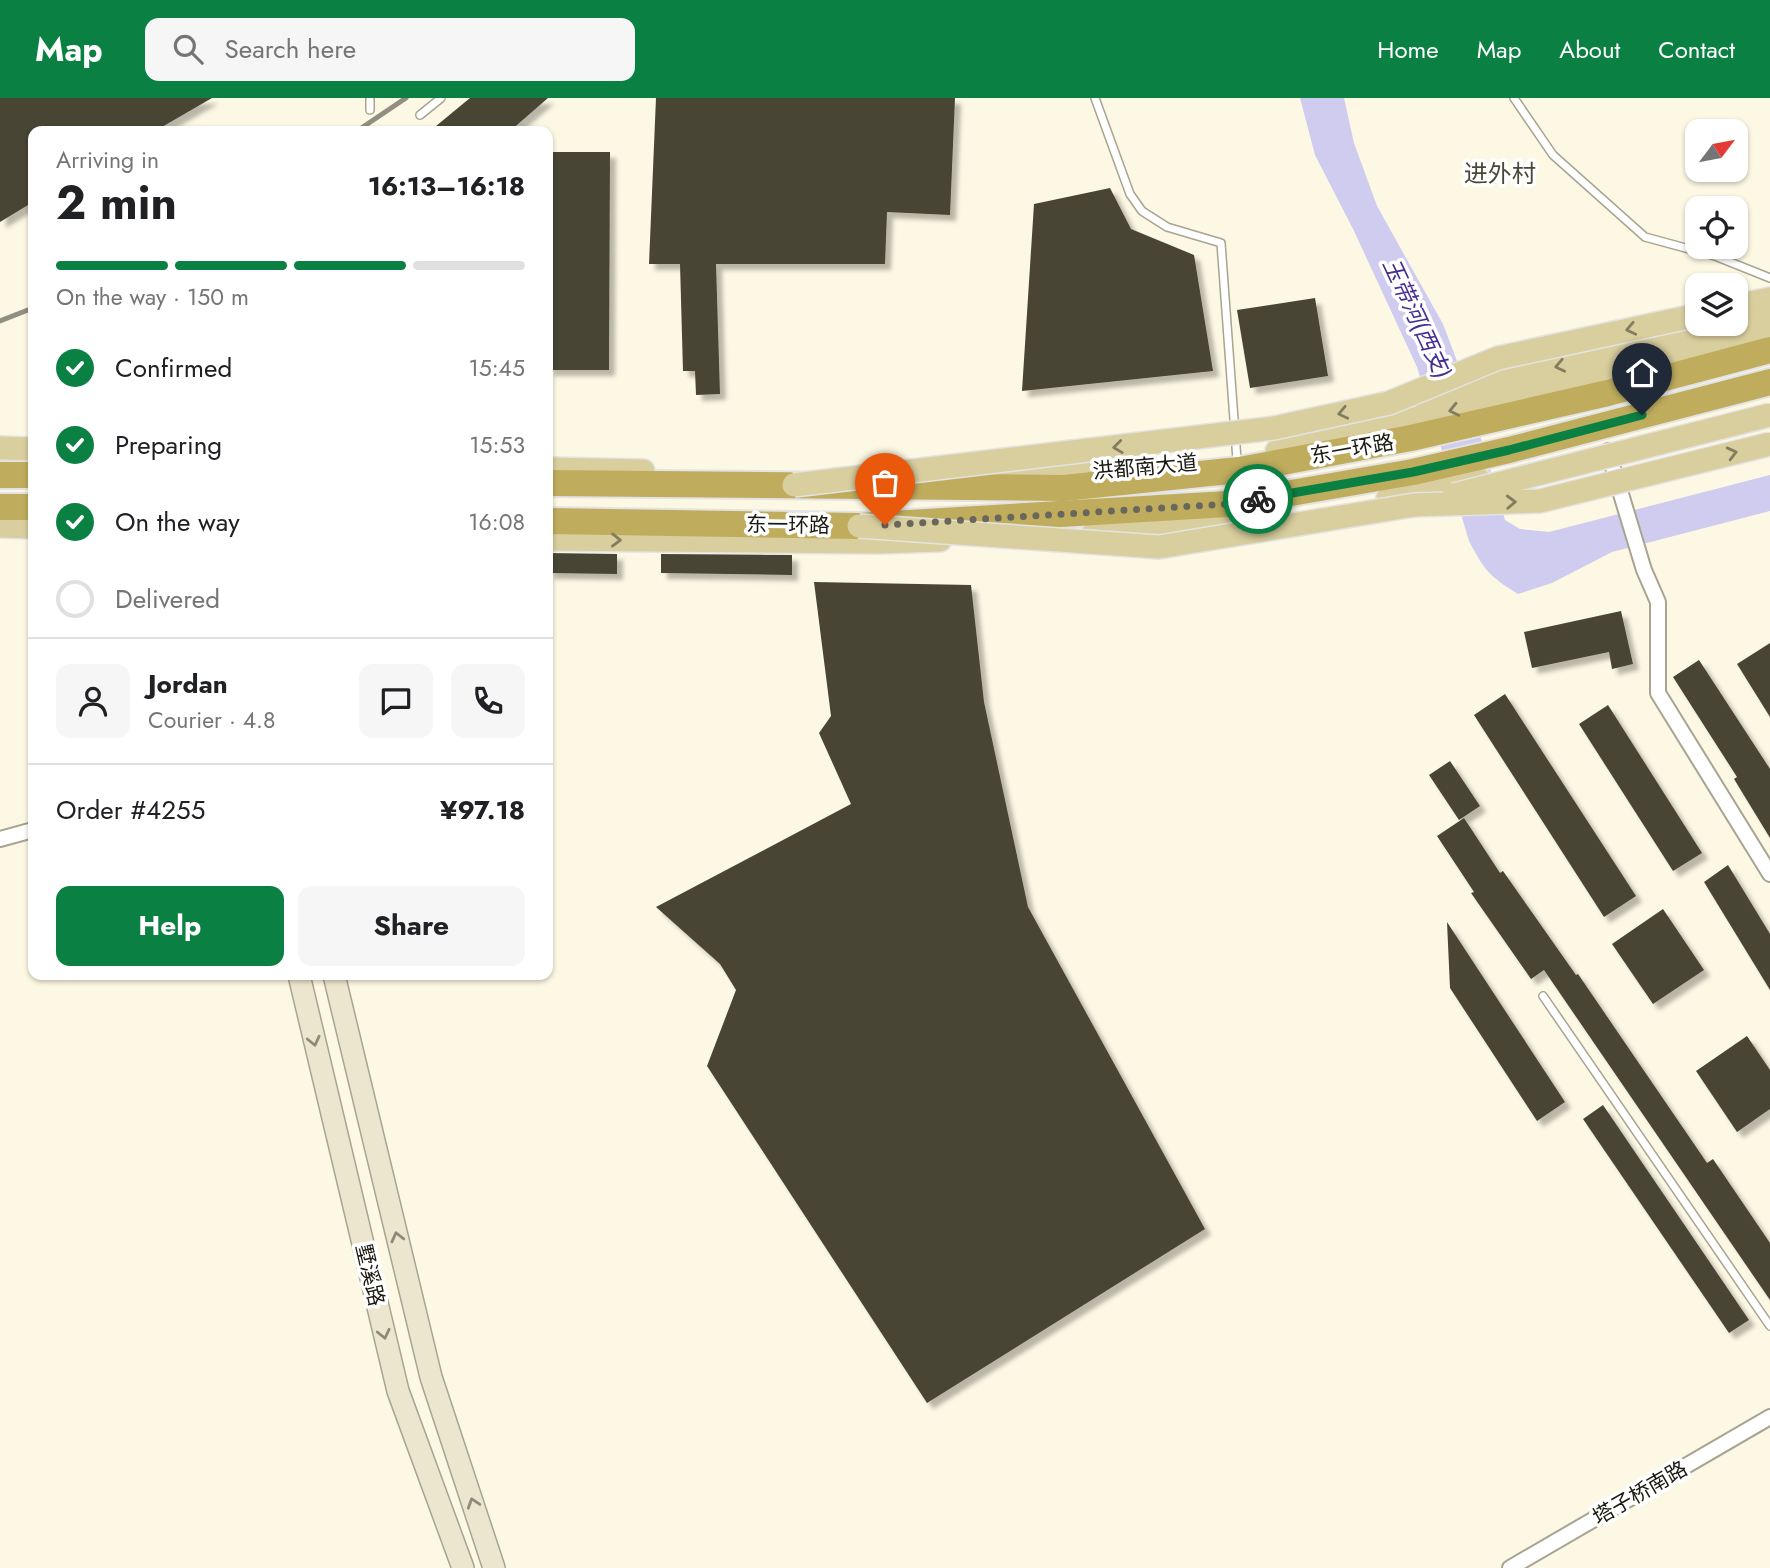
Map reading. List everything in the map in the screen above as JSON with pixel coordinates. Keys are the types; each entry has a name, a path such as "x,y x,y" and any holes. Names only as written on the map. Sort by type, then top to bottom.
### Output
{"highway":[{"name":"东一环路","path":"553,483 1063,488 1239,470 1411,438 1608,393 1770,350"},
{"name":"东一环路","path":"553,521 859,526 1227,504 1413,472 1509,450 1770,382"},
{"path":"0,475 28,475"},
{"path":"0,509 28,508"}],"main road":[{"path":"1748,304 1770,299"},
{"path":"1390,403 1498,358 1685,318"},
{"path":"794,485 1274,428 1770,319"},
{"name":"洪都南大道","path":"553,469 947,478 1113,472 1237,460 1770,336"},
{"path":"1412,500 1770,403"},
{"path":"859,526 1158,547 1412,500 1770,415"},
{"path":"553,539 877,542 1129,533 1236,523 1412,500 1540,501 1770,444"},
{"path":"0,448 28,449"},
{"path":"0,526 28,527"}],"street":[{"path":"1606,447 1644,570 1658,602 1658,693 1770,874"},
{"path":"0,839 28,831"},
{"name":"墅溪路","path":"300,980 398,1391 463,1568"},
{"name":"墅溪路","path":"335,980 431,1377 494,1568"},
{"name":"塔子桥南路","path":"1510,1568 1770,1418"}],"lane":[{"path":"370,98 370,110"},
{"path":"420,115 442,98"},
{"path":"1095,98 1130,194 1142,211 1167,227 1221,243 1237,460"},
{"path":"1514,98 1553,155 1645,237 1715,256 1770,278"},
{"path":"1543,996 1770,1326"}],"water":[{"name":"玉带河(西支)","path":"1300,98 1344,98 1354,143 1377,206 1443,324 1462,374 1505,520 1520,529 1549,532 1770,475 1770,511 1612,552 1552,583 1518,594 1494,577 1483,566 1469,541 1417,367 1354,231 1315,155"}],"building":[{"path":"0,98 212,98 164,126 28,126 28,205 0,222"},
{"path":"470,98 548,98 516,126 436,126"},
{"path":"656,98 955,98 950,215 887,212 885,264 716,264 720,394 696,395 695,371 683,371 680,264 649,264"},
{"path":"553,152 610,152 609,370 553,370"},
{"path":"1110,188 1131,229 1194,255 1213,371 1022,391 1034,204"},
{"path":"1315,298 1328,376 1250,388 1237,310"},
{"path":"553,553 617,554 617,574 553,573"},
{"path":"661,554 792,555 792,575 661,573"},
{"path":"814,582 971,585 984,702 1028,907 1205,1229 927,1403 707,1066 736,990 720,964 656,907 851,804 819,733 831,716"},
{"path":"1621,611 1633,664 1612,669 1609,652 1532,668 1524,632"},
{"path":"1770,643 1770,717 1737,664"},
{"path":"1699,660 1770,769 1770,838 1734,779 1737,777 1673,677"},
{"path":"1505,694 1636,896 1604,917 1474,715"},
{"path":"1608,705 1702,853 1673,871 1579,724"},
{"path":"1450,761 1480,806 1459,820 1429,775"},
{"path":"1464,818 1500,873 1503,871 1576,975 1578,974 1707,1163 1713,1159 1770,1243 1770,1300 1544,970 1531,979 1471,893 1474,892 1437,836"},
{"path":"1728,865 1770,934 1770,990 1704,882"},
{"path":"1663,909 1704,970 1653,1004 1612,944"},
{"path":"1447,922 1565,1102 1537,1121 1450,988"},
{"path":"1747,1036 1770,1070 1770,1109 1737,1132 1696,1071"},
{"path":"1603,1105 1749,1320 1729,1333 1583,1119"}],"railway":[{"path":"364,126 406,98"},
{"path":"0,321 28,310"}],"way so far":[{"path":"885,525 1227,504 1258,499"}],"district":[{"name":"进外村","path":"1500,174"}],"route":[{"path":"1258,499 1413,472 1642,415"}]}
